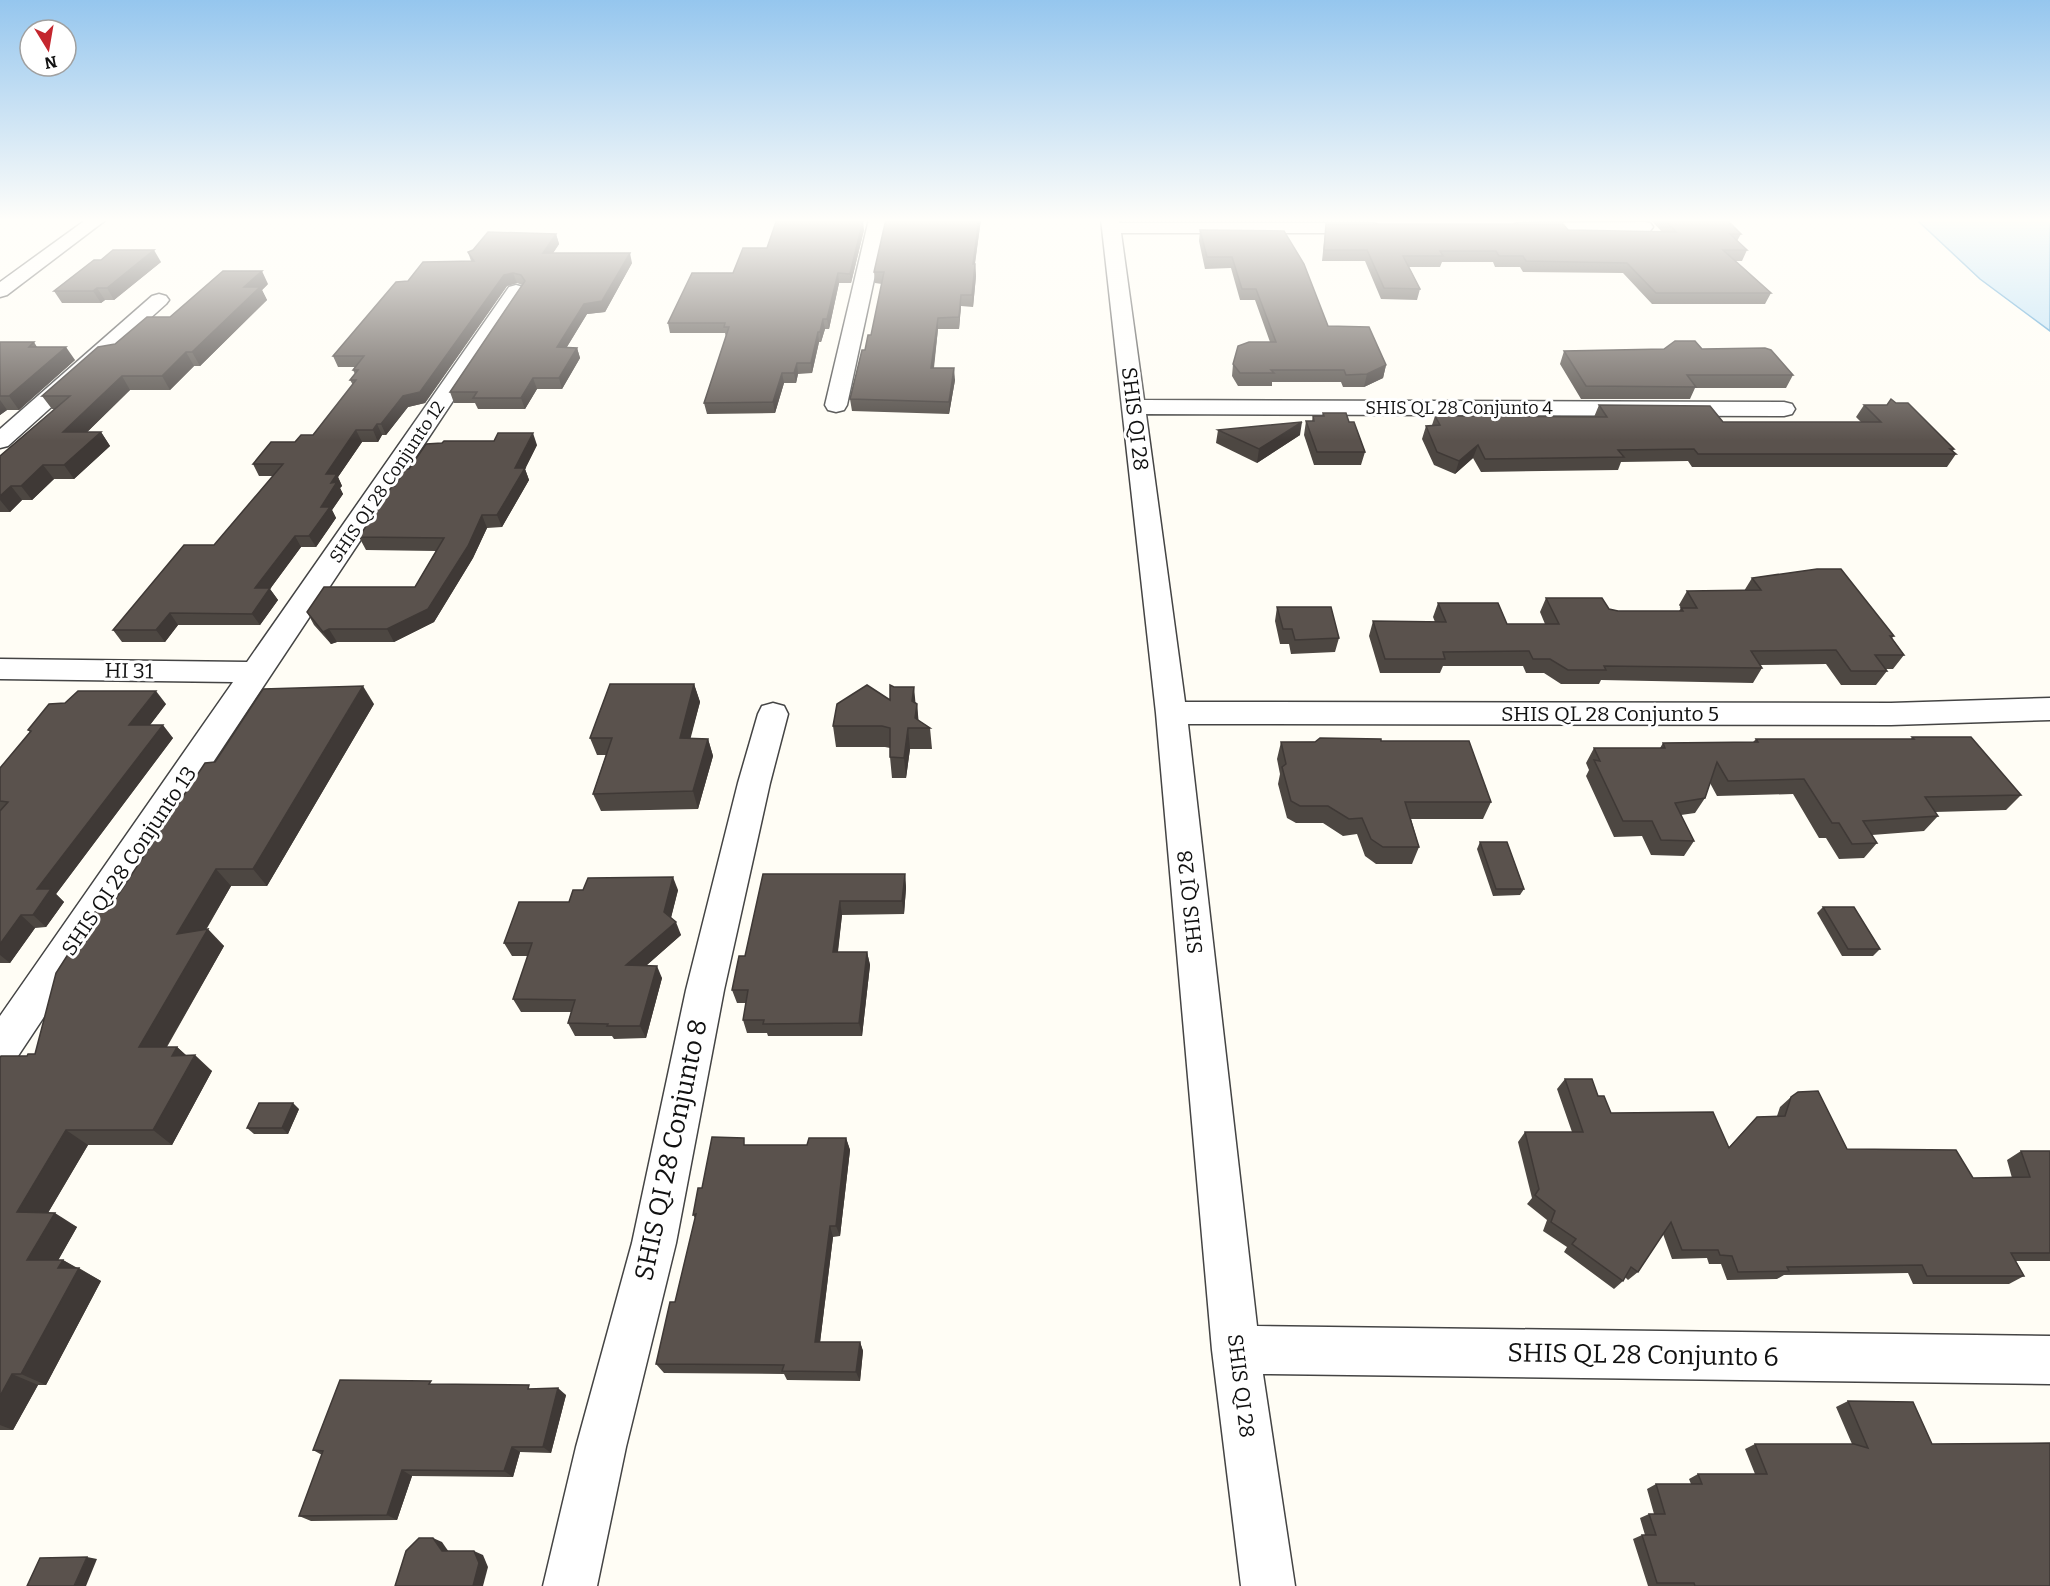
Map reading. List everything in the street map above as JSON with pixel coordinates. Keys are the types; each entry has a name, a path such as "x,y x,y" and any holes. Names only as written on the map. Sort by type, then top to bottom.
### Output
{"street":[{"name":"SHIS QI 28 Conjunto 12","path":"258,672 515,293"},
{"path":"836,405 861,293"},
{"name":"SHIS QI 28","path":"1119,293 1171,713 1236,1350 1268,1586"},
{"path":"0,441 159,300"},
{"name":"SHIS QL 28 Conjunto 4","path":"1134,407 1784,410"},
{"name":"HI 31","path":"0,669 258,672"},
{"name":"SHIS QI 28 Conjunto 13","path":"0,1048 258,672"},
{"name":"SHIS QL 28 Conjunto 5","path":"1171,713 1892,714 2050,709"},
{"name":"SHIS QI 28 Conjunto 8","path":"570,1586 601,1447 654,1242 705,990 754,783 773,714"},
{"name":"SHIS QL 28 Conjunto 6","path":"1236,1350 2050,1360"}],"water":[{"path":"1999,293 2050,293 2050,331"}],"building":[{"path":"198,293 254,293 192,352 186,352 162,376 122,376 63,432 101,432 64,465 43,465 21,486 11,486 0,496 0,456 70,396 42,396 98,347 115,344 147,317 170,317"},
{"path":"387,293 491,293 420,392 403,396 381,424 377,424 373,430 356,430 326,474 337,474 331,483 337,482 321,507 330,507 309,536 295,536 255,588 270,588 252,614 170,613 156,630 113,630 184,545 214,545 283,464 253,464 271,442 295,442 301,435 313,435 356,380 350,380 358,370 353,370 364,356 333,356"},
{"path":"517,293 607,293 602,301 584,304 557,347 577,348 559,378 533,378 521,398 473,398 477,392 450,392"},
{"path":"682,293 833,293 827,319 823,319 820,332 818,332 811,363 797,363 794,373 782,373 773,402 704,403 729,327 724,327 725,323 668,323"},
{"path":"880,293 972,293 972,295 961,295 959,317 938,318 931,368 954,368 949,402 850,399 862,350 865,350 868,335 871,335"},
{"path":"1258,293 1315,293 1328,326 1369,327 1386,365 1367,374 1346,375 1344,370 1271,370 1274,373 1240,373 1233,364 1238,346 1249,342 1276,342"},
{"path":"1675,341 1695,341 1702,349 1765,348 1771,350 1793,375 1687,375 1696,387 1586,386 1564,351 1664,349"},
{"path":"0,342 34,342 29,347 66,347 9,396 0,396"},
{"path":"1891,399 1896,403 1908,403 1954,449 1950,449 1956,454 1698,454 1694,449 1618,450 1624,457 1485,459 1478,445 1459,461 1437,452 1426,426 1440,425 1435,416 1607,417 1599,405 1710,406 1723,422 1881,422 1864,405 1887,405"},
{"path":"1323,413 1346,413 1349,422 1354,422 1365,452 1317,452 1306,421 1314,421 1313,416 1324,416"},
{"path":"1302,422 1259,449 1218,430"},
{"path":"498,433 533,433 515,468 525,468 497,515 482,515 468,546 428,609 387,629 329,629 323,632 307,612 324,587 415,587 444,538 359,537 392,486 395,486 405,469 409,469 426,444 444,441 494,441"},
{"path":"1817,569 1841,569 1894,636 1890,636 1904,655 1875,655 1887,671 1851,671 1836,650 1751,651 1762,668 1604,666 1606,670 1568,670 1550,659 1533,659 1529,651 1443,652 1445,659 1385,659 1373,621 1446,622 1438,603 1498,603 1507,624 1559,624 1546,598 1602,598 1609,609 1618,611 1683,611 1681,608 1697,608 1687,591 1761,590 1752,578"},
{"path":"1277,607 1331,607 1339,638 1295,640 1292,629 1283,629"},
{"path":"610,684 694,684 680,738 708,739 693,791 593,794 612,738 590,738"},
{"path":"867,685 890,700 890,685 914,687 912,701 917,704 915,718 930,728 908,728 904,758 890,757 890,728 833,726 837,704"},
{"path":"363,686 253,869 216,869 177,934 208,929 139,1047 177,1047 172,1056 195,1055 153,1130 66,1130 17,1212 55,1213 27,1260 63,1260 58,1268 79,1268 21,1374 12,1374 0,1396 1,1056 35,1054 56,973 97,909 109,909 205,763 215,762 263,689"},
{"path":"78,691 156,691 129,725 163,725 37,889 51,889 33,915 21,915 0,944 0,811 8,802 0,801 0,768 31,731 28,730 49,704 65,703"},
{"path":"1912,737 1971,737 2021,795 1925,797 1938,816 1863,821 1877,843 1852,844 1839,823 1832,823 1804,779 1728,781 1717,762 1705,798 1675,803 1694,841 1661,840 1652,821 1623,821 1594,760 1600,761 1594,748 1665,748 1663,743 1758,742 1756,739 1914,739"},
{"path":"1320,738 1469,741 1491,802 1405,802 1419,847 1383,847 1371,839 1362,818 1349,819 1328,806 1300,806 1291,801 1282,767 1286,764 1281,742 1315,742"},
{"path":"1480,842 1507,842 1524,889 1496,889"},
{"path":"763,874 905,874 902,901 840,901 833,952 867,952 859,1023 763,1024 764,1020 743,1020 748,990 732,990 739,956 745,956"},
{"path":"673,877 664,912 676,922 626,965 657,966 640,1026 568,1023 575,1000 513,999 532,943 504,943 519,902 569,902 573,890 583,890 588,878"},
{"path":"1823,907 1854,907 1880,949 1848,949"},
{"path":"1565,1079 1592,1079 1598,1096 1604,1096 1611,1113 1713,1112 1729,1148 1757,1117 1785,1116 1791,1097 1798,1092 1818,1091 1847,1149 1956,1150 1973,1178 2030,1177 2021,1151 2050,1151 2050,1253 2011,1253 2024,1276 1927,1276 1922,1265 1787,1267 1789,1271 1738,1272 1732,1256 1720,1255 1718,1250 1682,1250 1671,1222 1638,1272 1631,1267 1623,1281 1572,1244 1576,1239 1551,1222 1555,1211 1535,1195 1539,1189 1525,1132 1583,1132"},
{"path":"259,1103 293,1103 282,1128 247,1128"},
{"path":"712,1137 744,1138 744,1145 807,1145 809,1138 846,1138 836,1226 830,1226 815,1342 860,1342 856,1372 782,1371 784,1365 656,1364 670,1302 675,1302 696,1214 693,1215 698,1188 702,1188"},
{"path":"340,1380 431,1381 429,1384 529,1385 528,1389 558,1388 543,1447 512,1447 504,1471 402,1470 387,1515 299,1516 323,1451 313,1450"},
{"path":"1848,1401 1913,1402 1932,1444 2050,1443 2050,1586 1695,1586 1694,1583 1657,1583 1642,1535 1656,1535 1649,1514 1665,1514 1656,1484 1702,1484 1698,1474 1767,1474 1755,1444 1854,1444 1868,1448"},
{"path":"419,1538 433,1538 442,1551 474,1551 479,1563 473,1586 395,1586 406,1551"},
{"path":"87,1557 74,1586 27,1586 40,1558"}]}
